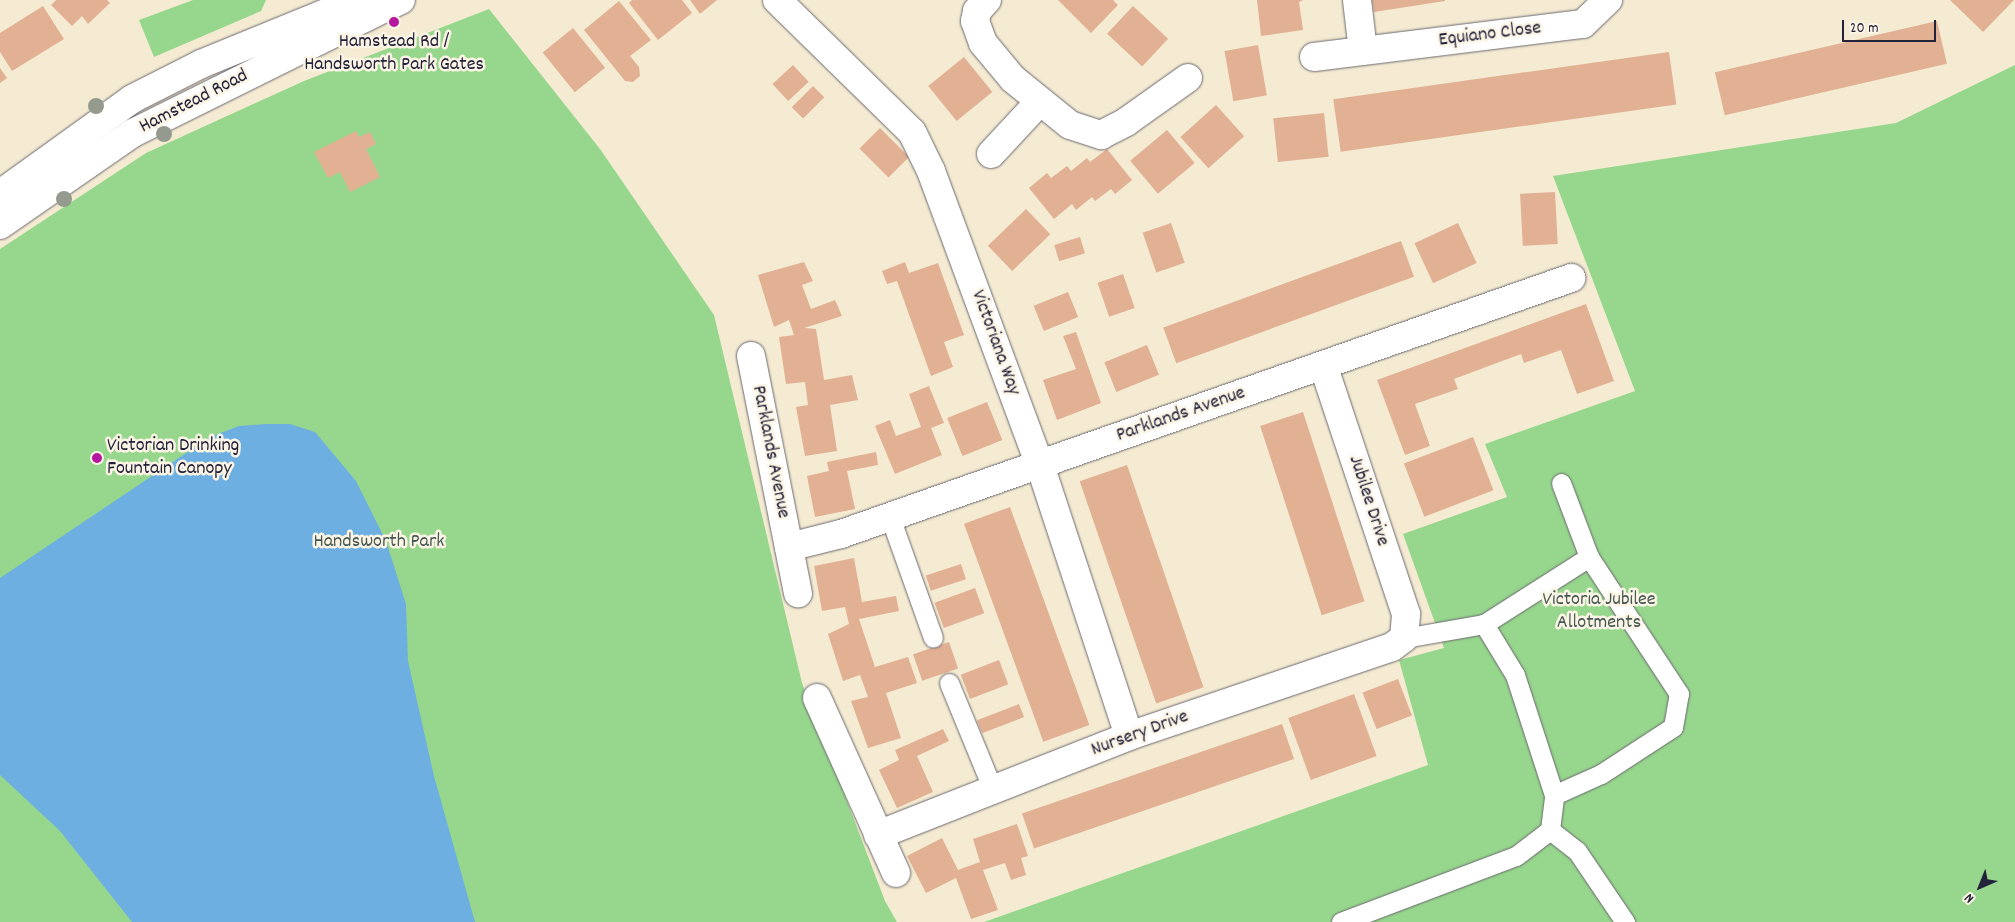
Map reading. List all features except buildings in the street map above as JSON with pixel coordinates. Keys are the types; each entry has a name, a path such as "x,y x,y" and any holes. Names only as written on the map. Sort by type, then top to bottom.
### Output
{"street":[{"name":"Hamstead Road","path":"0,194 132,99 201,64 358,0"},
{"name":"Hamstead Road","path":"0,225 132,133 401,0"},
{"name":"Victoriana Way","path":"777,0 912,132 931,170 1040,465 1129,736"},
{"path":"987,0 977,11 975,22 983,44 1013,79 1070,124 1101,135 1188,78"},
{"path":"1357,0 1363,51"},
{"name":"Equiano Close","path":"1314,57 1583,24 1608,0"},
{"path":"991,154 1040,101"},
{"name":"Parklands Avenue","path":"789,547 890,516 1040,465 1571,278"},
{"name":"Parklands Avenue","path":"751,356 798,593"},
{"name":"Jubilee Drive","path":"1323,365 1406,614 1404,638"},
{"name":"Nursery Drive","path":"878,835 1129,736 1392,647 1404,638"},
{"path":"817,698 896,873"}],"lane":[{"path":"1554,795 1601,774 1673,726 1679,694 1589,557 1561,483"},
{"path":"890,516 933,638"},
{"path":"1404,638 1484,624 1589,557"},
{"path":"1341,922 1516,856 1550,830 1554,795 1515,675 1484,624"},
{"path":"949,682 993,790"},
{"path":"1550,830 1577,851 1625,922"}],"green space":[{"path":"193,0 266,0 261,11 154,57 139,20"},
{"name":"Handsworth Park","path":"489,9 600,149 714,315 802,683 885,901 897,922 0,922 0,249 146,153 304,81"},
{"name":"Victoria Jubilee Allotments","path":"2015,65 2015,922 984,922 1428,765 1399,660 1444,648 1403,534 1507,497 1485,444 1635,391 1553,176 1896,123"}],"water":[{"path":"290,424 315,432 356,481 386,541 406,604 408,661 434,776 475,922 132,922 60,831 0,775 0,578 210,437 239,426"}],"place":[{"name":"Hamstead Rd / Handsworth Park Gates","path":"394,22"},
{"name":"Victorian Drinking Fountain Canopy","path":"97,458"}]}
